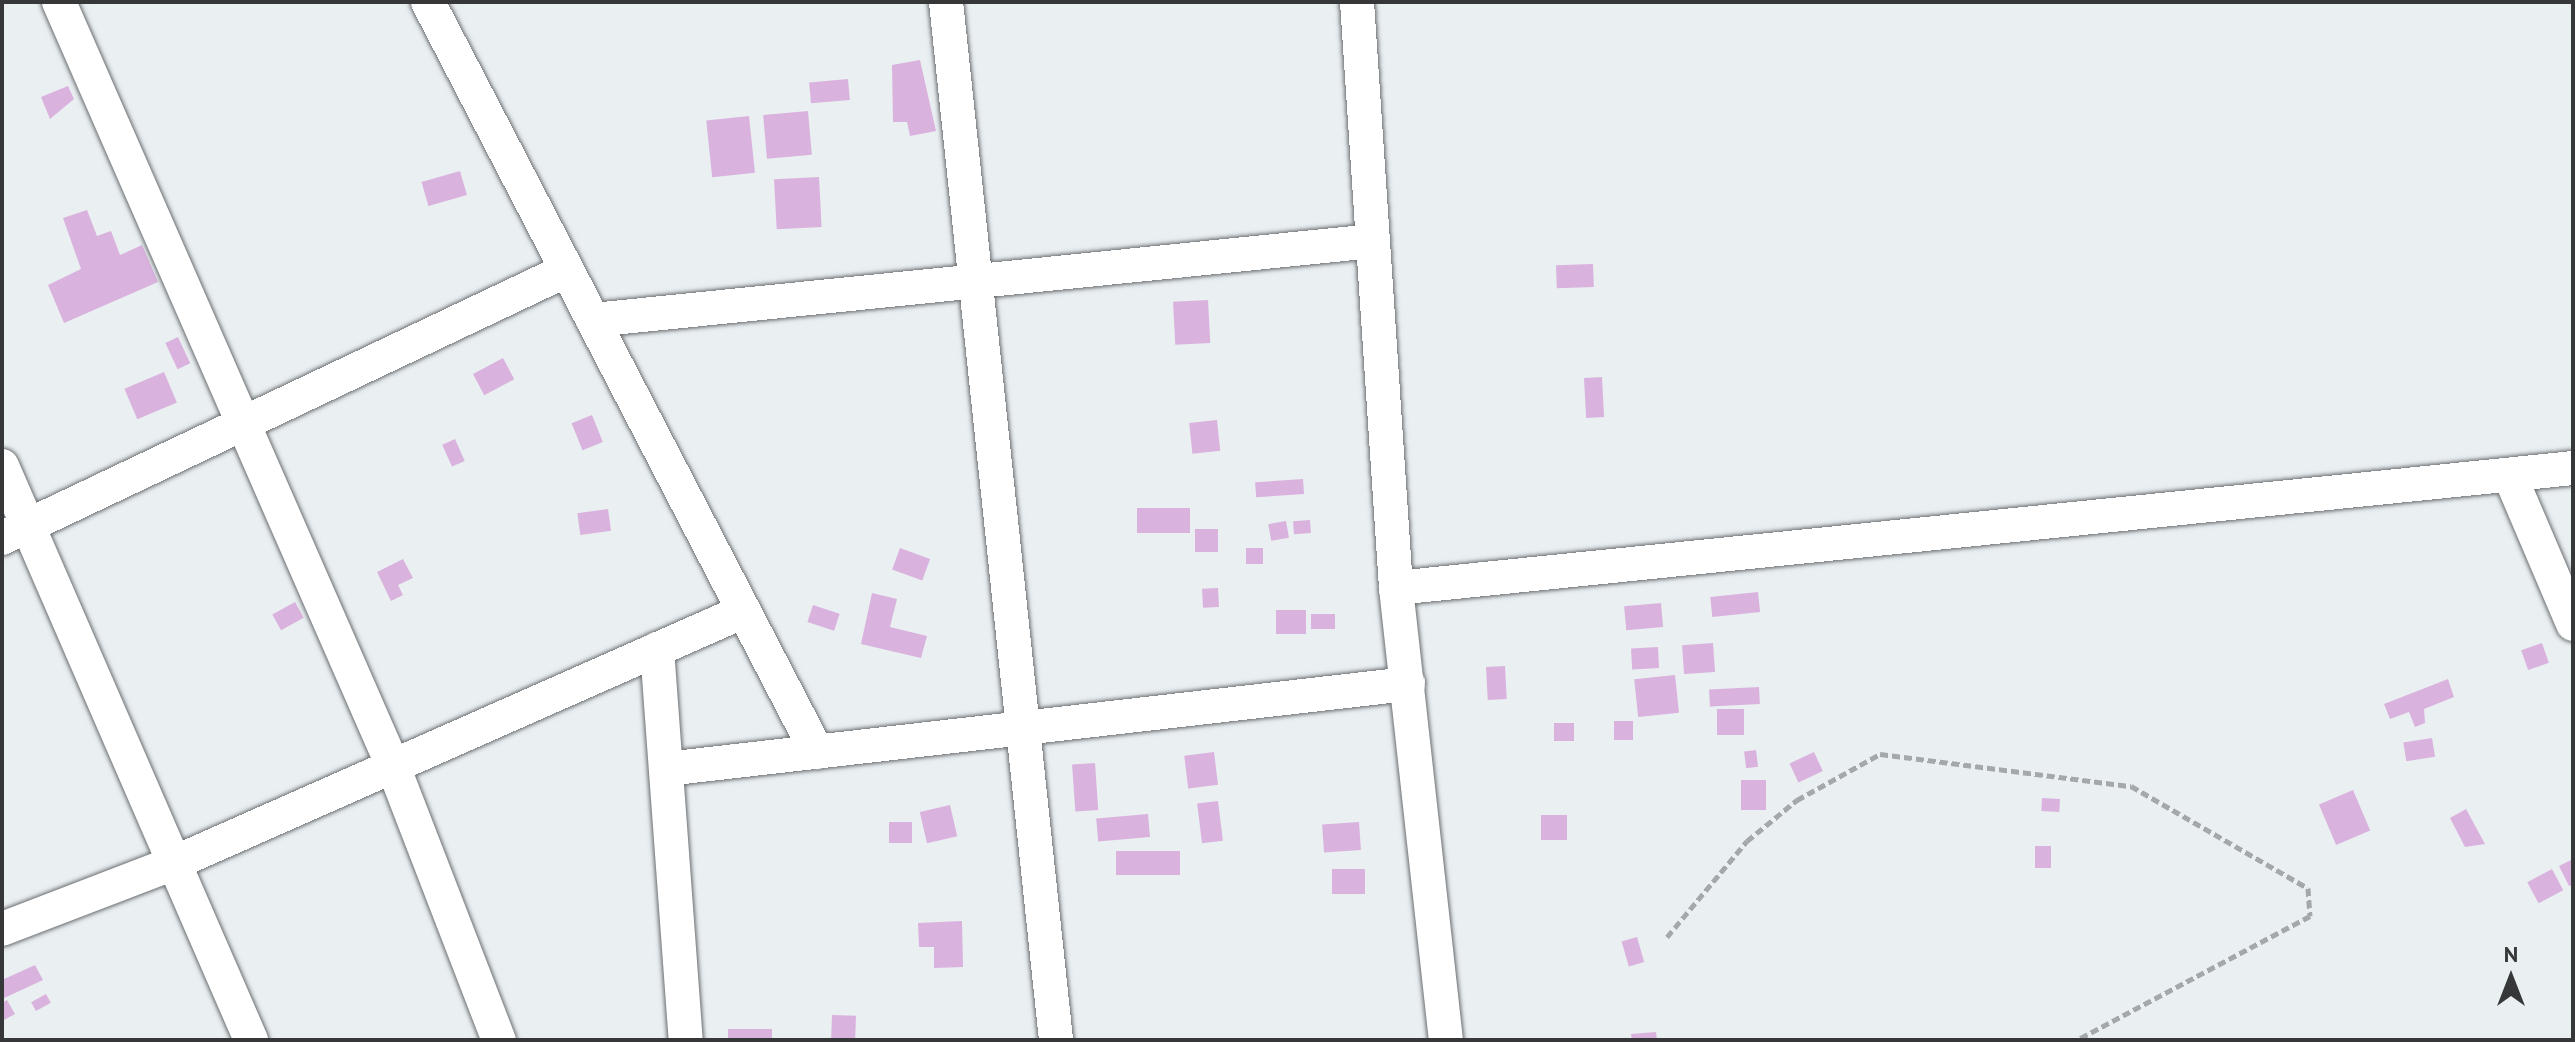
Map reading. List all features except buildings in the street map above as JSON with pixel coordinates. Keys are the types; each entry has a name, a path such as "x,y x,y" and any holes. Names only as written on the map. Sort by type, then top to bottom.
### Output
{"street":[{"path":"59,2 393,766 499,1040"},
{"path":"428,2 817,752"},
{"path":"946,2 1056,1040"},
{"path":"1357,2 1396,588 1446,1040"},
{"path":"593,320 1373,241"},
{"path":"15,532 567,270"},
{"path":"2,466 15,532 174,863 251,1040"},
{"path":"1396,588 2573,468"},
{"path":"2510,476 2573,624"},
{"path":"2,929 174,863 744,611"},
{"path":"657,649 684,1039"},
{"path":"666,769 1023,724 1408,684"}],"path":[{"path":"1667,937 1747,841 1797,800 1880,754 2131,786 2308,888 2310,916 2077,1040"}]}
